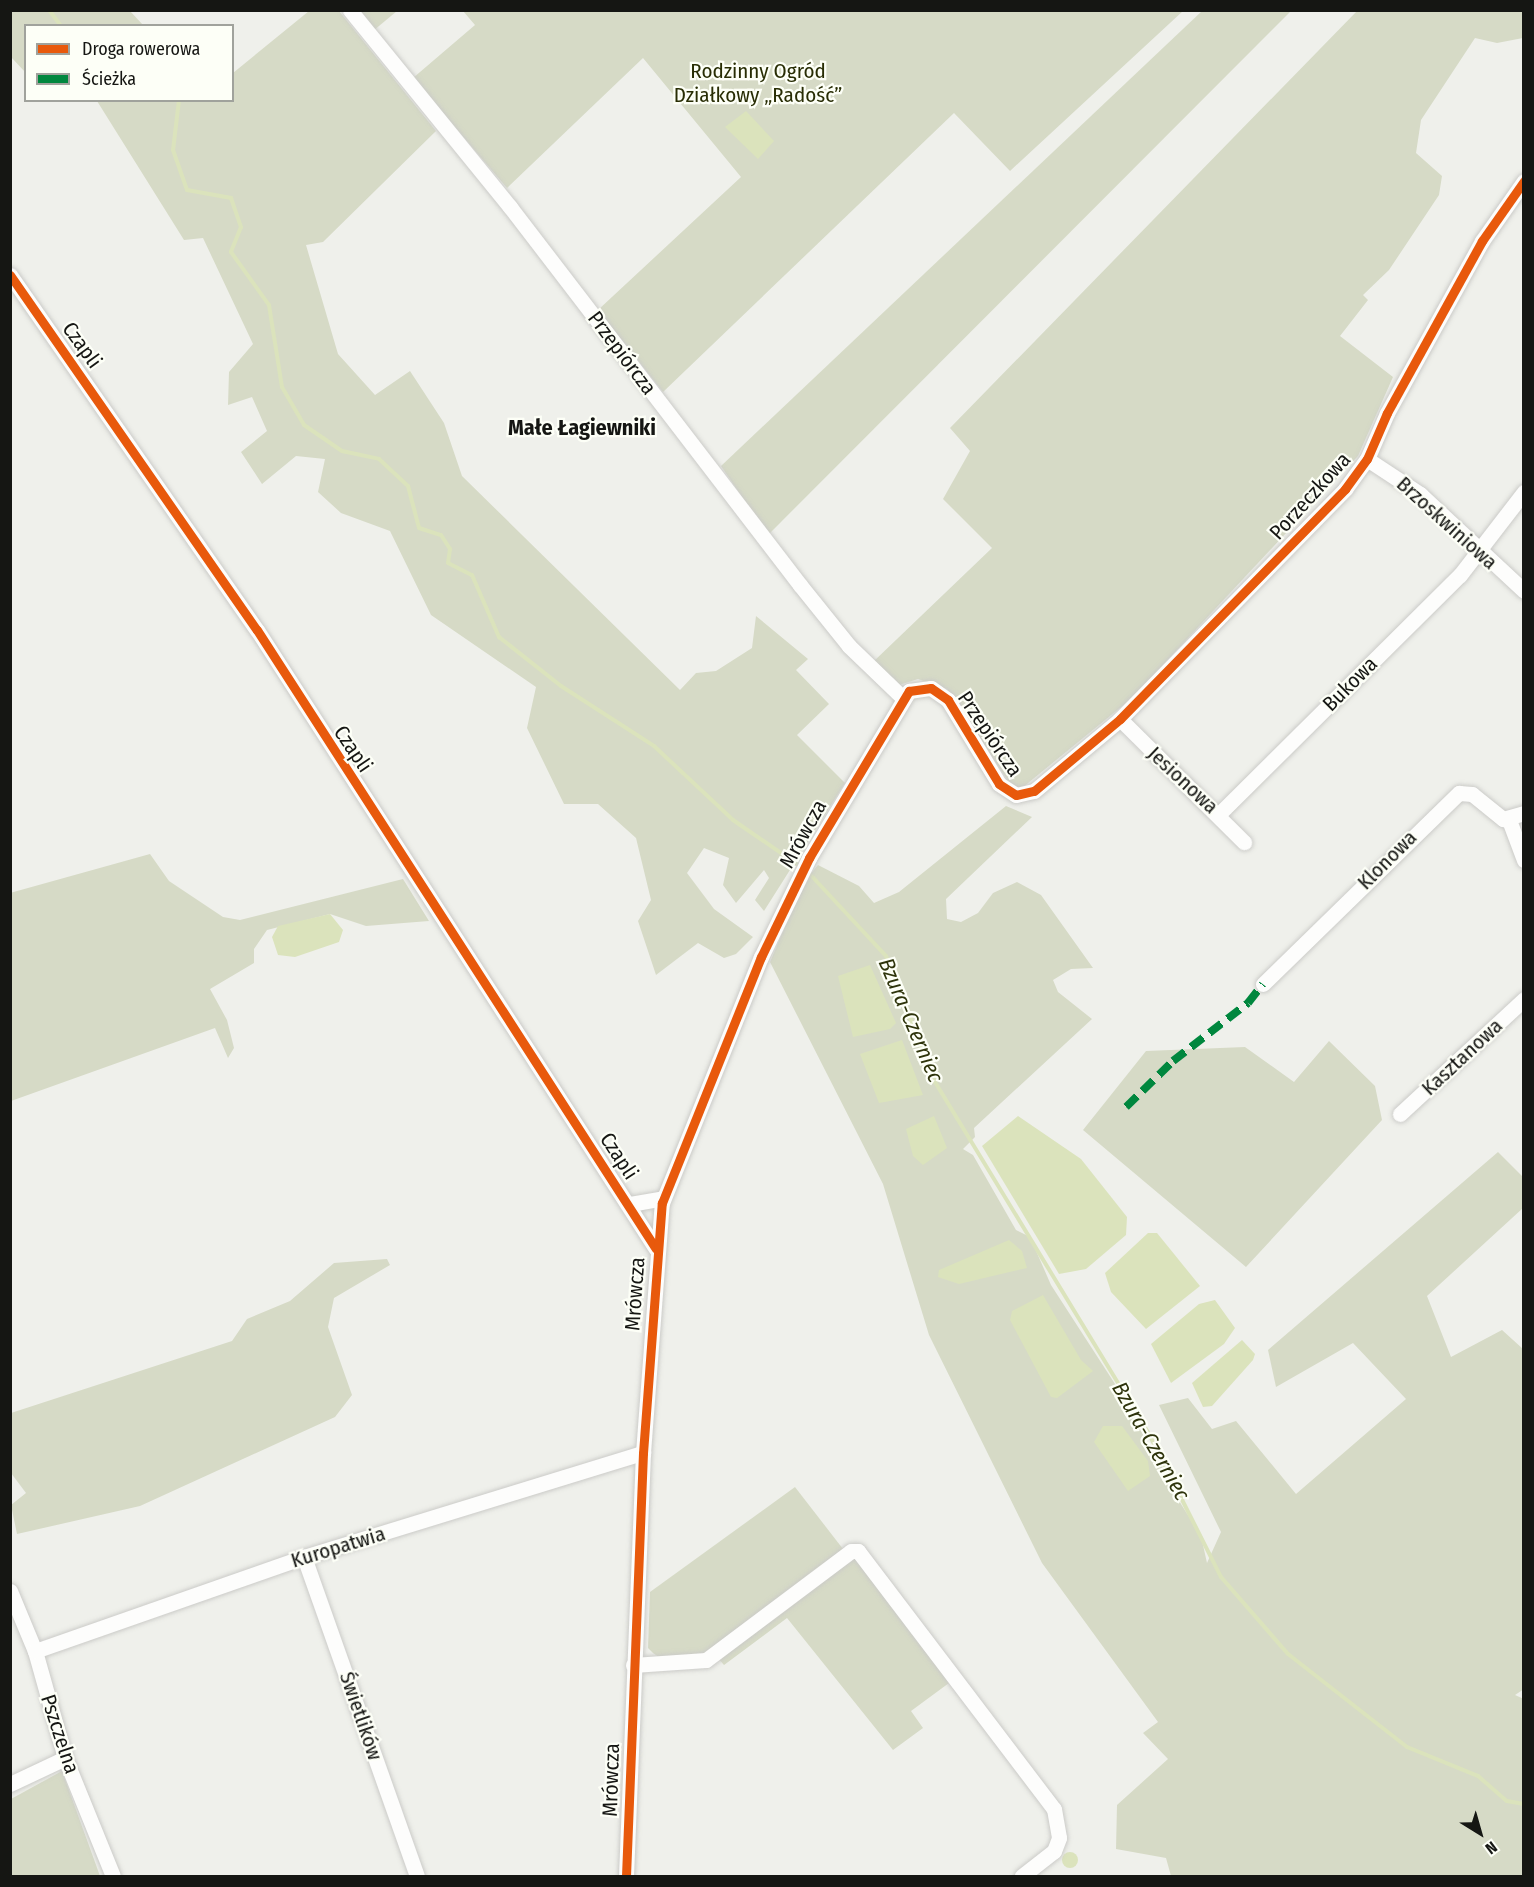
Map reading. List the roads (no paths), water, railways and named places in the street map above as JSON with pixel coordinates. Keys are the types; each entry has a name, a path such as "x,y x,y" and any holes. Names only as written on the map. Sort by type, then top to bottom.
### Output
{"street":[{"name":"Przepiórcza","path":"350,10 510,207 807,594 902,697 921,687 948,700 1008,792 1025,796 1049,780"},
{"name":"Porzeczkowa","path":"1049,780 1120,719 1345,489 1367,459 1387,413 1488,232 1524,181"},
{"name":"Czapli","path":"10,275 257,630 630,1204 656,1249"},
{"name":"Brzoskwiniowa","path":"1367,459 1420,494 1478,552 1524,591"},
{"name":"Bukowa","path":"1220,813 1478,552 1524,492"},
{"name":"Mrówcza","path":"626,1876 643,1453 656,1249 663,1198 796,885 809,858 902,697"},
{"name":"Jesionowa","path":"1120,719 1220,813 1244,842"},
{"name":"Klonowa","path":"1263,984 1459,793 1472,794 1509,820"},
{"path":"1524,813 1509,820 1524,860"},
{"name":"Kasztanowa","path":"1400,1114 1524,999"},
{"path":"630,1204 663,1198"},
{"name":"Kuropatwia","path":"35,1651 304,1557 643,1453"},
{"path":"633,1665 706,1660 850,1551 858,1551 1044,1791 1059,1838 1054,1851 1022,1876"},
{"name":"Świetlików","path":"304,1557 417,1876"},
{"name":"Pszczelna","path":"10,1591 35,1651 65,1758 113,1876"},
{"path":"10,1784 65,1758"}],"waterway":[{"name":"Bzura-Czerniec","path":"49,10 60,24"},
{"name":"Bzura-Czerniec","path":"179,102 173,150 187,190 231,198 241,227 231,252 269,305 282,387 304,425 342,451 379,459 408,486 419,528 441,535 450,549 448,563 472,575 499,637 561,686 654,746 733,820 800,866"},
{"name":"Bzura-Czerniec","path":"806,870 886,956 935,1082 1149,1434 1221,1577 1288,1654 1407,1747 1478,1776 1507,1801 1524,1804"}],"district":[{"name":"Małe Łagiewniki","path":"582,428"}],"park label":[{"name":"Rodzinny Ogród Działkowy „Radość”","path":"758,83"}]}
